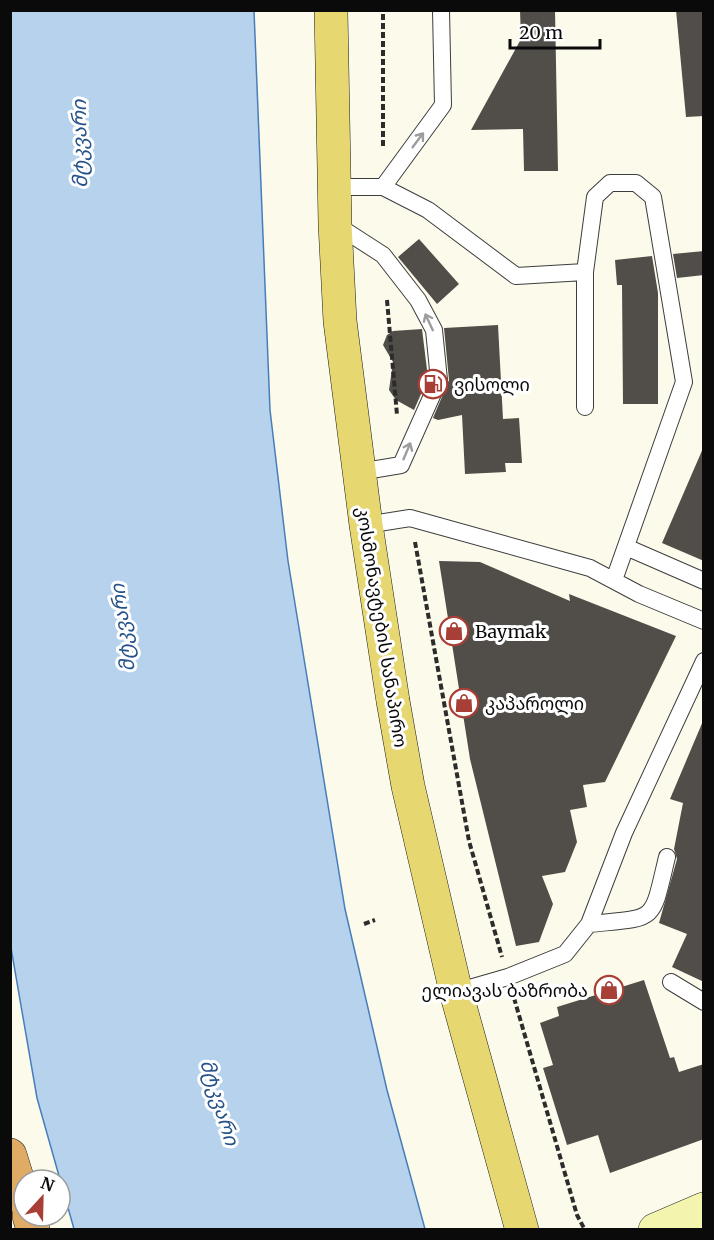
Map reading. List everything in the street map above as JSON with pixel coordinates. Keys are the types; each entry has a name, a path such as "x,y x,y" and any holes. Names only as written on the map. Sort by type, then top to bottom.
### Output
{"main road":[{"name":"კოსმონავტების სანაპირო","path":"331,10 335,224 340,321 366,525 408,786 456,992 522,1230"}],"street":[{"path":"655,1230 704,1209"}],"lane":[{"path":"383,187 444,105 441,10"},
{"path":"585,407 585,272 594,196 610,183 636,183 653,197 684,382 614,580"},
{"path":"334,187 383,187 428,210 516,276 585,272"},
{"path":"335,224 383,255 418,300 434,330 439,380 401,465 358,472"},
{"path":"366,525 410,518 590,568 704,621"},
{"path":"626,547 704,581"},
{"path":"456,992 508,977 565,954 589,924 624,833 704,661"},
{"path":"589,924 640,918 651,914 656,905 667,857"},
{"path":"671,982 704,1002"}],"path":[{"path":"383,10 383,187"},
{"path":"383,255 397,418"},
{"path":"410,518 469,841 578,1215 585,1230"},
{"path":"364,924 375,920"}],"water":[{"name":"მტკვარი","path":"10,11 254,11 270,410 288,561 345,909 387,1090 425,1229 74,1229 72,1168 57,1168 37,1098 11,948"}],"building":[{"path":"520,10 555,10 558,171 524,171 523,129 471,130 521,39"},
{"path":"676,10 704,10 704,116 686,117"},
{"path":"419,239 459,284 437,304 398,257"},
{"path":"704,251 704,275 677,278 673,254"},
{"path":"652,256 658,293 658,404 623,404 622,285 617,285 615,260"},
{"path":"498,325 503,419 519,418 522,463 505,463 506,472 465,474 462,415 438,420 433,418 449,380 444,328"},
{"path":"422,329 428,378 414,410 396,400 389,390 393,362 383,345 387,335 393,331"},
{"path":"704,446 704,561 662,543"},
{"path":"439,561 480,562 570,601 569,594 676,636 605,782 583,785 587,807 570,810 577,842 565,872 542,876 553,904 539,942 516,946 470,759"},
{"path":"703,721 704,982 672,967 687,934 659,923 677,859 674,849 683,803 670,799"},
{"path":"644,980 670,1058 674,1057 679,1072 704,1064 704,1139 610,1173 598,1135 567,1145 543,1068 553,1065 540,1023 559,1016 557,1007"}],"place":[{"name":"ვისოლი","path":"433,384"},
{"name":"Baymak","path":"454,631"},
{"name":"კაპაროლი","path":"464,703"},
{"name":"ელიავას ბაზრობა","path":"609,990"}]}
